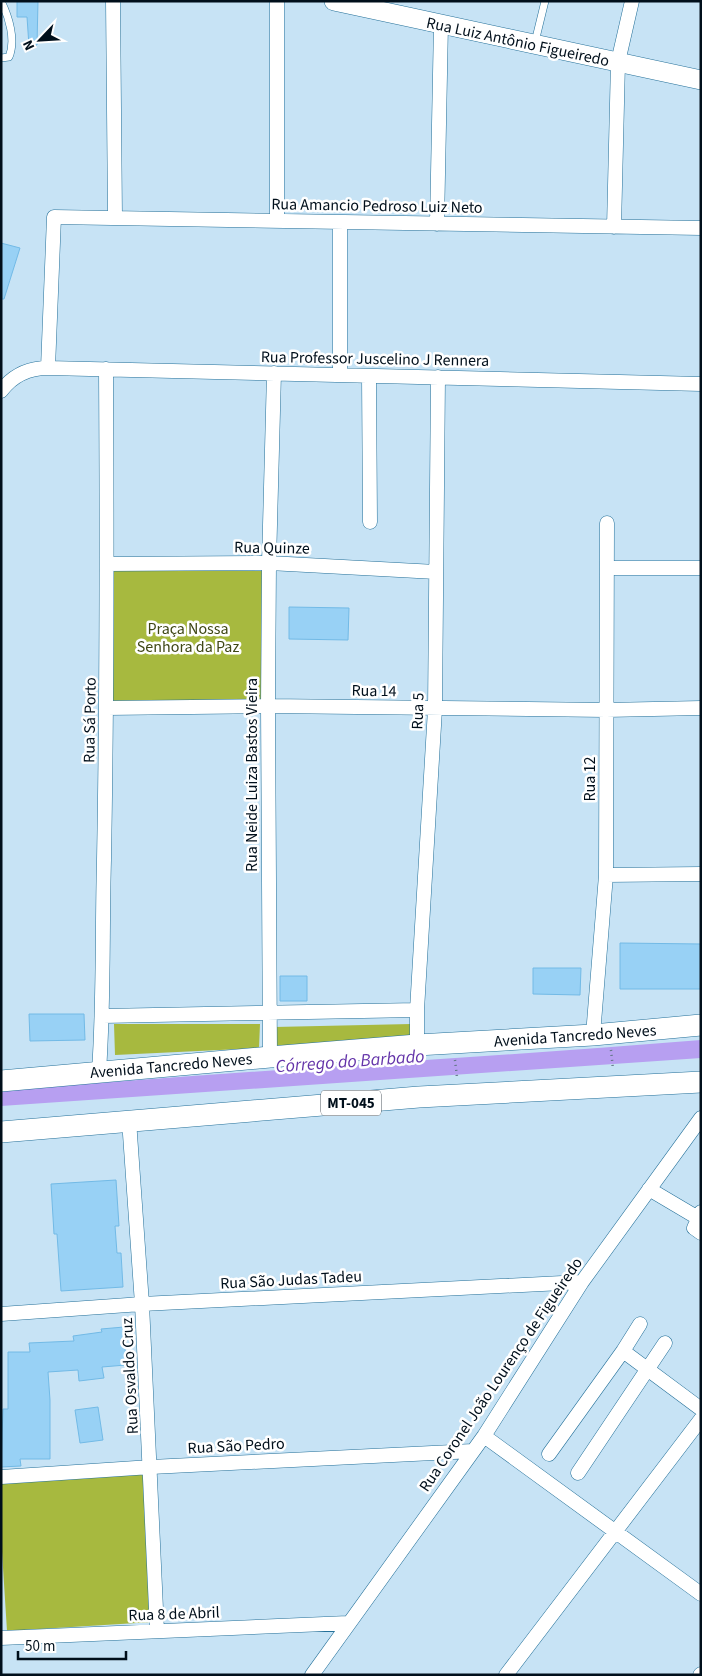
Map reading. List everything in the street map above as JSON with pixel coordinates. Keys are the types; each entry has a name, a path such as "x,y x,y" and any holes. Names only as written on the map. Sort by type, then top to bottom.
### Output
{"main road":[{"name":"Avenida Tancredo Neves","path":"4,1079 270,1056 593,1035 701,1025"},
{"name":"MT-045","path":"1,1132 419,1097 701,1082"}],"street":[{"path":"113,1 115,218"},
{"path":"277,1 277,221"},
{"name":"Rua Luiz Antônio Figueiredo","path":"334,1 701,80"},
{"path":"614,227 618,62 632,1"},
{"path":"437,224 441,24"},
{"name":"Rua Amancio Pedroso Luiz Neto","path":"48,368 54,217 701,228"},
{"path":"340,222 340,375"},
{"name":"Rua Professor Juscelino J Rennera","path":"1,391 19,374 34,368 701,384"},
{"name":"Rua Sá Porto","path":"99,1071 103,1016 102,929 107,708 106,369"},
{"name":"Rua Neide Luiza Bastos Vieira","path":"270,1056 268,706 269,563 274,373"},
{"path":"369,376 370,522"},
{"name":"Rua 5","path":"417,1045 417,1010 435,709 438,377"},
{"name":"Rua 12","path":"593,1035 606,875 608,523"},
{"name":"Rua Quinze","path":"107,564 269,563 436,572"},
{"path":"607,568 701,568"},
{"name":"Rua 14","path":"107,708 268,706 606,710 701,708"},
{"path":"606,875 701,874"},
{"path":"103,1016 417,1010"},
{"name":"Rua Coronel João Lourenço de Figueiredo","path":"312,1675 484,1436 582,1282 701,1118"},
{"name":"Rua Osvaldo Cruz","path":"129,1120 142,1304 158,1631"},
{"path":"649,1189 699,1215 694,1228 701,1233"},
{"name":"Rua São Judas Tadeu","path":"1,1314 142,1304 582,1282"},
{"path":"549,1454 624,1351 640,1324"},
{"path":"578,1473 665,1343"},
{"path":"624,1351 701,1410"},
{"path":"506,1675 701,1419"},
{"path":"484,1436 701,1594"},
{"name":"Rua São Pedro","path":"1,1478 151,1467 473,1451"},
{"name":"Rua 8 de Abril","path":"1,1638 348,1623"}],"lane":[{"path":"1,58 10,57 12,50 9,23 2,1"},
{"path":"534,44 545,1"}],"path":[{"path":"611,1048 614,1070"},
{"path":"455,1058 457,1080"}],"green space":[{"name":"Praça Nossa Senhora da Paz","path":"111,570 264,571 264,704 111,703"},
{"path":"114,1024 260,1024 259,1048 115,1055"},
{"path":"411,1024 410,1040 273,1053 274,1027"},
{"path":"144,1472 153,1622 7,1631 1,1536 1,1480"}],"shaded area":[{"path":"701,1040 701,1058 1,1106 1,1091"}],"building":[{"path":"17,1 38,1 37,45 29,46 27,17 17,17"},
{"path":"1,243 20,248 4,299 1,299"},
{"path":"289,607 349,608 348,640 289,639"},
{"path":"620,943 701,944 701,989 620,989"},
{"path":"533,968 581,968 580,995 533,994"},
{"path":"280,976 307,976 307,1001 280,1001"},
{"path":"29,1014 84,1014 85,1040 30,1041"},
{"path":"116,1180 119,1226 115,1226 117,1253 121,1253 123,1287 61,1291 57,1234 54,1234 51,1184"},
{"path":"124,1327 126,1365 102,1367 104,1378 79,1381 78,1370 48,1372 50,1459 20,1459 21,1466 1,1467 3,1409 8,1409 8,1352 30,1352 29,1343 74,1341 73,1336 102,1332 101,1329"},
{"path":"98,1407 103,1440 80,1443 75,1410"}],"water label":[{"name":"Córrego do Barbado","path":"350,1061"}]}
